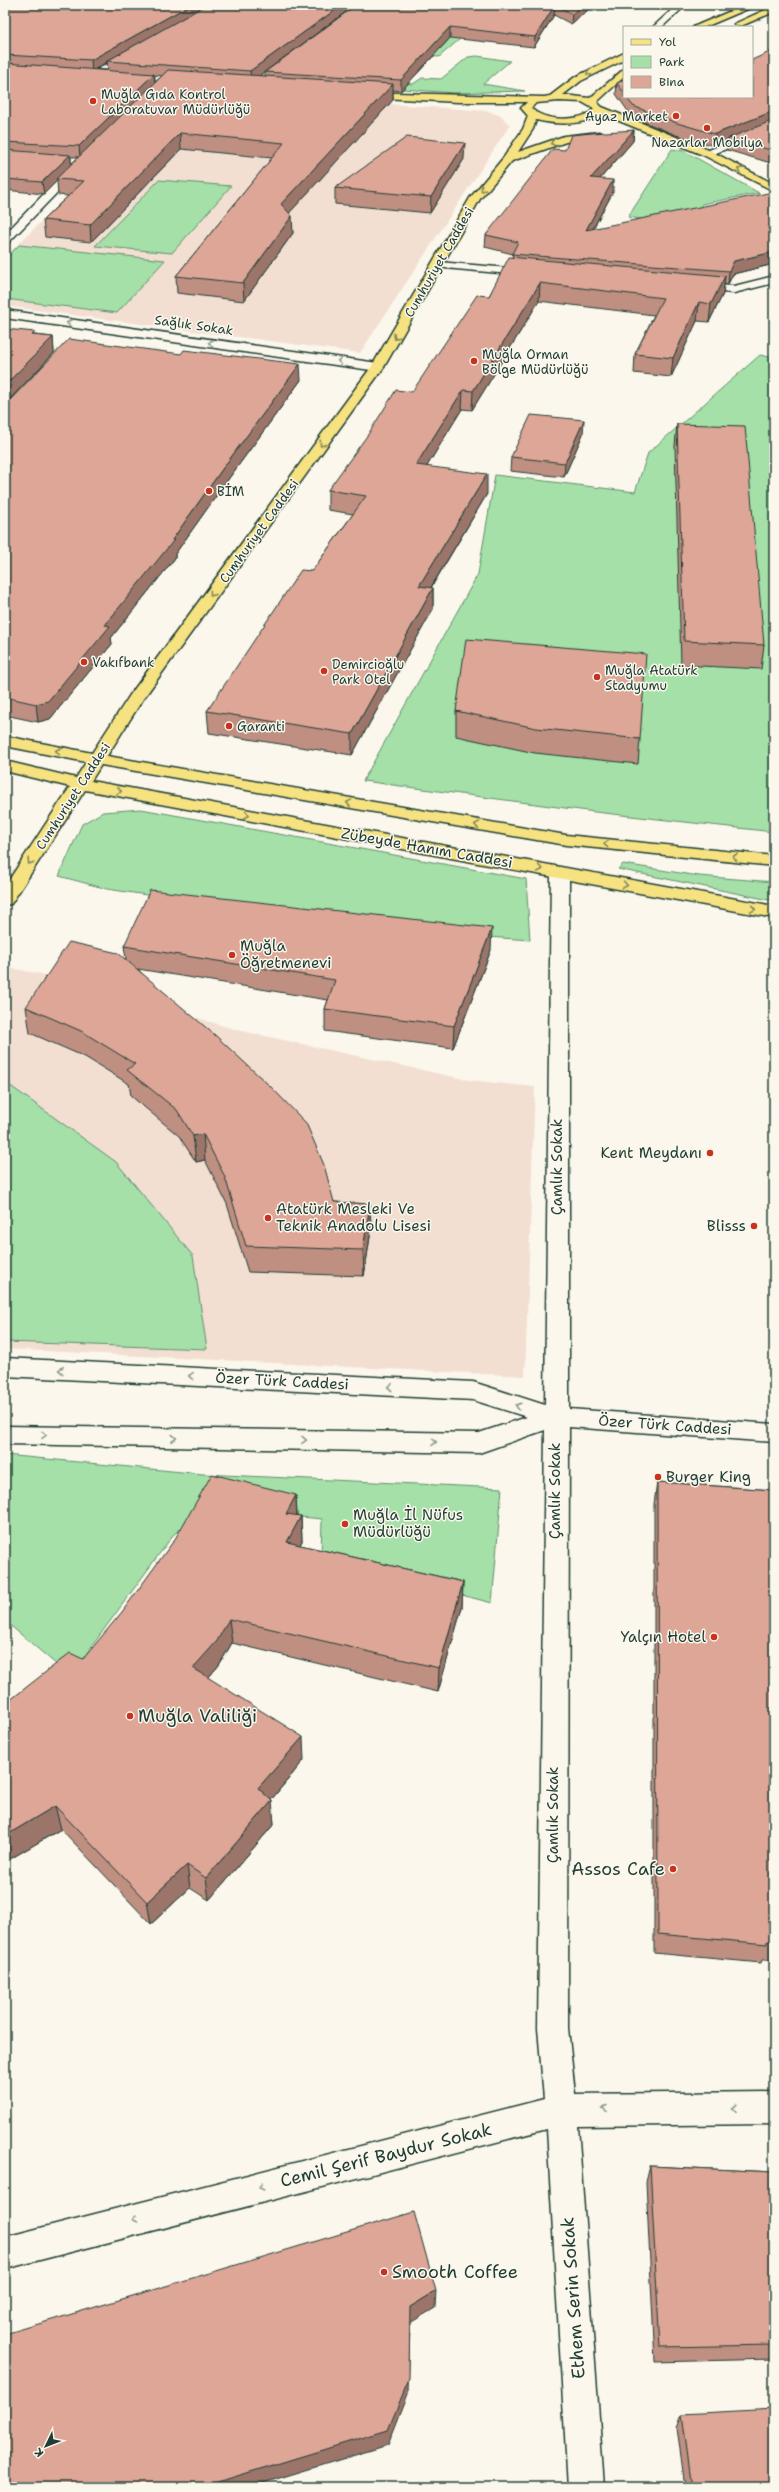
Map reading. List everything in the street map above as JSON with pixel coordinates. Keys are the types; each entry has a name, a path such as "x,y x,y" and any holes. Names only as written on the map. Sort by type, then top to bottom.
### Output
{"main road":[{"path":"700,26 753,5"},
{"path":"732,26 774,9"},
{"path":"553,98 578,79 623,56"},
{"path":"458,99 529,112 552,120 575,120 593,116 595,105 623,73"},
{"path":"89,75 114,77"},
{"path":"354,93 458,99 574,98 595,105 674,138 707,153 774,188"},
{"path":"529,112 533,101 542,99"},
{"name":"Cumhuriyet Caddesi","path":"5,900 136,698 378,367 438,265 475,198 508,159 528,129 529,112"},
{"path":"508,159 564,140 610,134"},
{"path":"633,134 674,138"},
{"name":"Zübeyde Hanım Caddesi","path":"5,741 566,840 774,861"},
{"name":"Zübeyde Hanım Caddesi","path":"5,766 81,784 774,912"},
{"path":"560,873 566,840"}],"street":[{"path":"657,26 682,5"},
{"path":"89,75 141,48"},
{"path":"707,153 774,126"},
{"path":"5,240 84,160 66,161"},
{"path":"438,265 547,274"},
{"path":"679,286 734,290 774,279"},
{"name":"Sağlık Sokak","path":"5,314 378,367"},
{"path":"79,338 90,326"},
{"path":"323,372 370,378"},
{"name":"Çamlık Sokak","path":"560,873 555,1418 552,2028 561,2110"},
{"name":"Özer Türk Caddesi","path":"5,1367 472,1391 555,1418 774,1433"},
{"name":"Özer Türk Caddesi","path":"5,1435 479,1443 555,1418"},
{"name":"Cemil Şerif Baydur Sokak","path":"5,2253 561,2110 774,2108"},
{"name":"Ethem Serin Sokak","path":"561,2110 586,2487"}],"shaded area":[{"path":"177,89 488,111 501,116 510,125 360,353 5,306 5,257"},
{"name":"Atatürk Mesleki Ve Teknik Anadolu Lisesi","path":"5,967 77,981 237,1030 468,1080 535,1087 525,1376 5,1349"}],"green space":[{"path":"424,34 461,38 439,57 401,53"},
{"path":"477,56 510,61 483,84 525,91 454,93 350,85 375,80 413,84 422,78 441,79 468,57"},
{"path":"672,149 684,151 759,193 702,204 691,227 628,217"},
{"path":"159,180 231,186 172,253 95,246"},
{"path":"19,245 165,260 117,313 5,299 5,259"},
{"name":"Muğla Atatürk Stadyumu","path":"760,355 774,358 774,832 595,812 363,781 478,574 495,475 635,492 648,453"},
{"path":"141,809 526,879 530,940 372,929 107,889 59,876 82,824 103,812"},
{"path":"623,864 699,876 774,882 774,901 618,869"},
{"path":"5,1082 116,1162 193,1256 207,1349 5,1342"},
{"path":"5,1455 203,1474 502,1488 492,1603 321,1558 322,1519 207,1508 173,1535 70,1676 5,1621"}],"building":[{"path":"5,5 190,5 91,60 5,55"},
{"path":"206,5 342,5 250,71 107,61"},
{"path":"356,5 555,5 535,37 450,27 401,80 265,72"},
{"path":"556,5 583,5 572,14"},
{"path":"774,50 774,111 715,134 677,123 633,106 627,98 753,98 753,60"},
{"path":"5,63 154,74 79,146 5,142"},
{"path":"168,70 393,84 281,204 292,216 243,283 176,276 284,143 180,133 90,225 43,220 84,181 56,179"},
{"path":"623,80 623,92 617,83"},
{"path":"774,120 774,151 729,138"},
{"path":"634,130 591,178 613,180 586,230 768,193 774,194 774,252 734,261 729,271 512,254 518,242 486,235 553,149 565,150 571,135"},
{"path":"407,137 465,143 431,197 335,188"},
{"path":"5,150 70,155 42,182 5,179"},
{"path":"509,257 725,276 711,304 699,302 673,358 635,354 663,298 540,283 473,391 463,390 416,465 487,474 419,586 433,588 352,734 207,711 301,570 312,571 366,496 328,490 369,433 396,390 412,392 477,295 489,296"},
{"path":"5,329 35,332 32,335 53,337 5,385"},
{"path":"69,339 181,354 184,350 300,364 223,468 172,540 174,540 105,625 110,626 48,701 36,704 5,697 5,424 10,420 5,419 5,402 9,401"},
{"path":"531,415 584,420 565,463 511,457"},
{"path":"677,424 745,426 764,645 684,641"},
{"path":"466,639 646,654 640,739 536,728 456,711"},
{"path":"150,890 492,928 454,1026 325,1009 335,980 124,946"},
{"path":"69,942 118,953 216,1036 272,1088 306,1123 324,1165 334,1202 370,1204 363,1250 246,1246 225,1177 203,1134 193,1136 177,1110 127,1070 135,1064 81,1031 26,1007"},
{"name":"Muğla Valiliği","path":"212,1474 296,1495 286,1514 301,1516 287,1542 463,1582 439,1668 229,1619 217,1641 193,1668 303,1737 258,1788 272,1801 206,1878 187,1865 147,1902 55,1806 5,1836 5,1704 70,1653 83,1659 122,1612 175,1539"},
{"name":"Yalçın Hotel","path":"657,1482 774,1490 774,1941 767,1941 767,1944 658,1934"},
{"path":"650,2166 774,2172 774,2345 660,2347"},
{"path":"414,2212 436,2291 410,2307 409,2379 388,2430 201,2487 5,2487 5,2334"},
{"path":"774,2409 774,2487 692,2487 682,2414"}],"place":[{"name":"Muğla Gıda Kontrol Laboratuvar Müdürlüğü","path":"93,101"},
{"name":"Ayaz Market","path":"676,116"},
{"name":"Nazarlar Mobilya","path":"707,128"},
{"name":"Muğla Orman Bölge Müdürlüğü","path":"474,361"},
{"name":"BİM","path":"209,491"},
{"name":"Vakıfbank","path":"84,662"},
{"name":"Demircioğlu Park Otel","path":"324,671"},
{"name":"Muğla Atatürk Stadyumu","path":"597,677"},
{"name":"Garanti","path":"229,726"},
{"name":"Muğla Öğretmenevi","path":"232,955"},
{"name":"Kent Meydanı","path":"710,1153"},
{"name":"Atatürk Mesleki Ve Teknik Anadolu Lisesi","path":"268,1218"},
{"name":"Blisss","path":"754,1226"},
{"name":"Burger King","path":"658,1477"},
{"name":"Muğla İl Nüfus Müdürlüğü","path":"345,1524"},
{"name":"Yalçın Hotel","path":"714,1637"},
{"name":"Muğla Valiliği","path":"130,1716"},
{"name":"Assos Cafe","path":"673,1869"},
{"name":"Smooth Coffee","path":"384,2272"}]}
